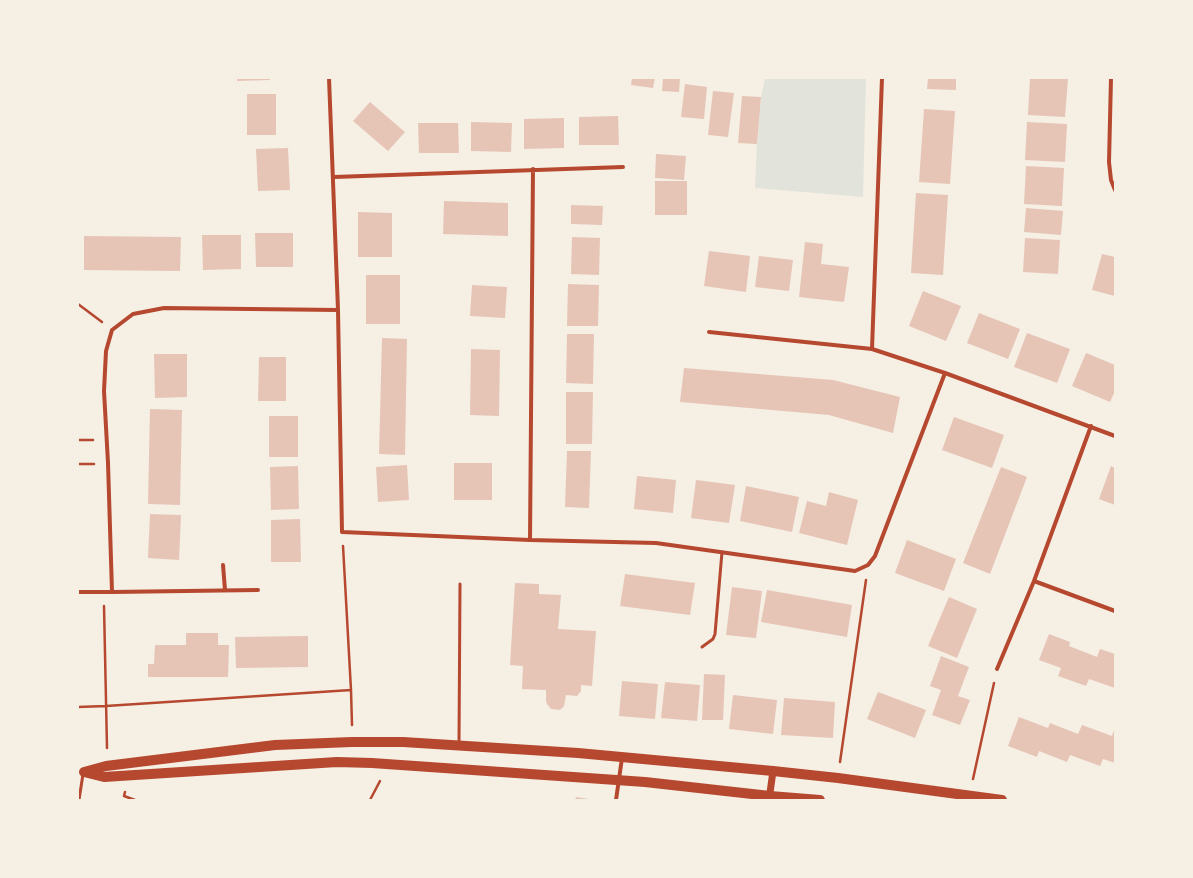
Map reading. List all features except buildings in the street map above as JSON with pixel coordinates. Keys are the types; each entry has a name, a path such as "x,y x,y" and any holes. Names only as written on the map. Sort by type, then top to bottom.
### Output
{"main road":[{"path":"81,772 106,766 275,745 403,742 458,744 578,753 773,771 838,778 1002,800"},
{"path":"81,772 104,777 336,762 619,781 770,798 820,800"}],"street":[{"path":"329,78 338,310 342,532 530,540 656,543 855,571 868,565 875,556 945,373"},
{"path":"872,349 882,78"},
{"path":"1111,78 1109,162 1111,180 1115,190"},
{"path":"334,177 623,167"},
{"path":"530,540 533,170"},
{"path":"112,592 104,391 106,351 112,330 133,314 164,308 338,310"},
{"path":"709,332 872,349 945,373 1115,436"},
{"path":"997,669 1034,581 1091,426"},
{"path":"223,565 224,590"},
{"path":"1034,581 1115,611"},
{"path":"78,592 258,590"},
{"path":"616,800 622,758"},
{"path":"770,798 773,771"}],"lane":[{"path":"702,647 713,639 715,634 722,552"},
{"path":"458,744 460,584"},
{"path":"79,800 81,772"}],"path":[{"path":"78,304 112,330"},
{"path":"342,532 351,690 352,742"},
{"path":"838,778 868,565"},
{"path":"104,592 106,748 113,748"},
{"path":"970,796 997,669"},
{"path":"78,707 351,690"}],"shaded area":[{"path":"765,78 866,78 863,197 755,188 761,97"}]}
